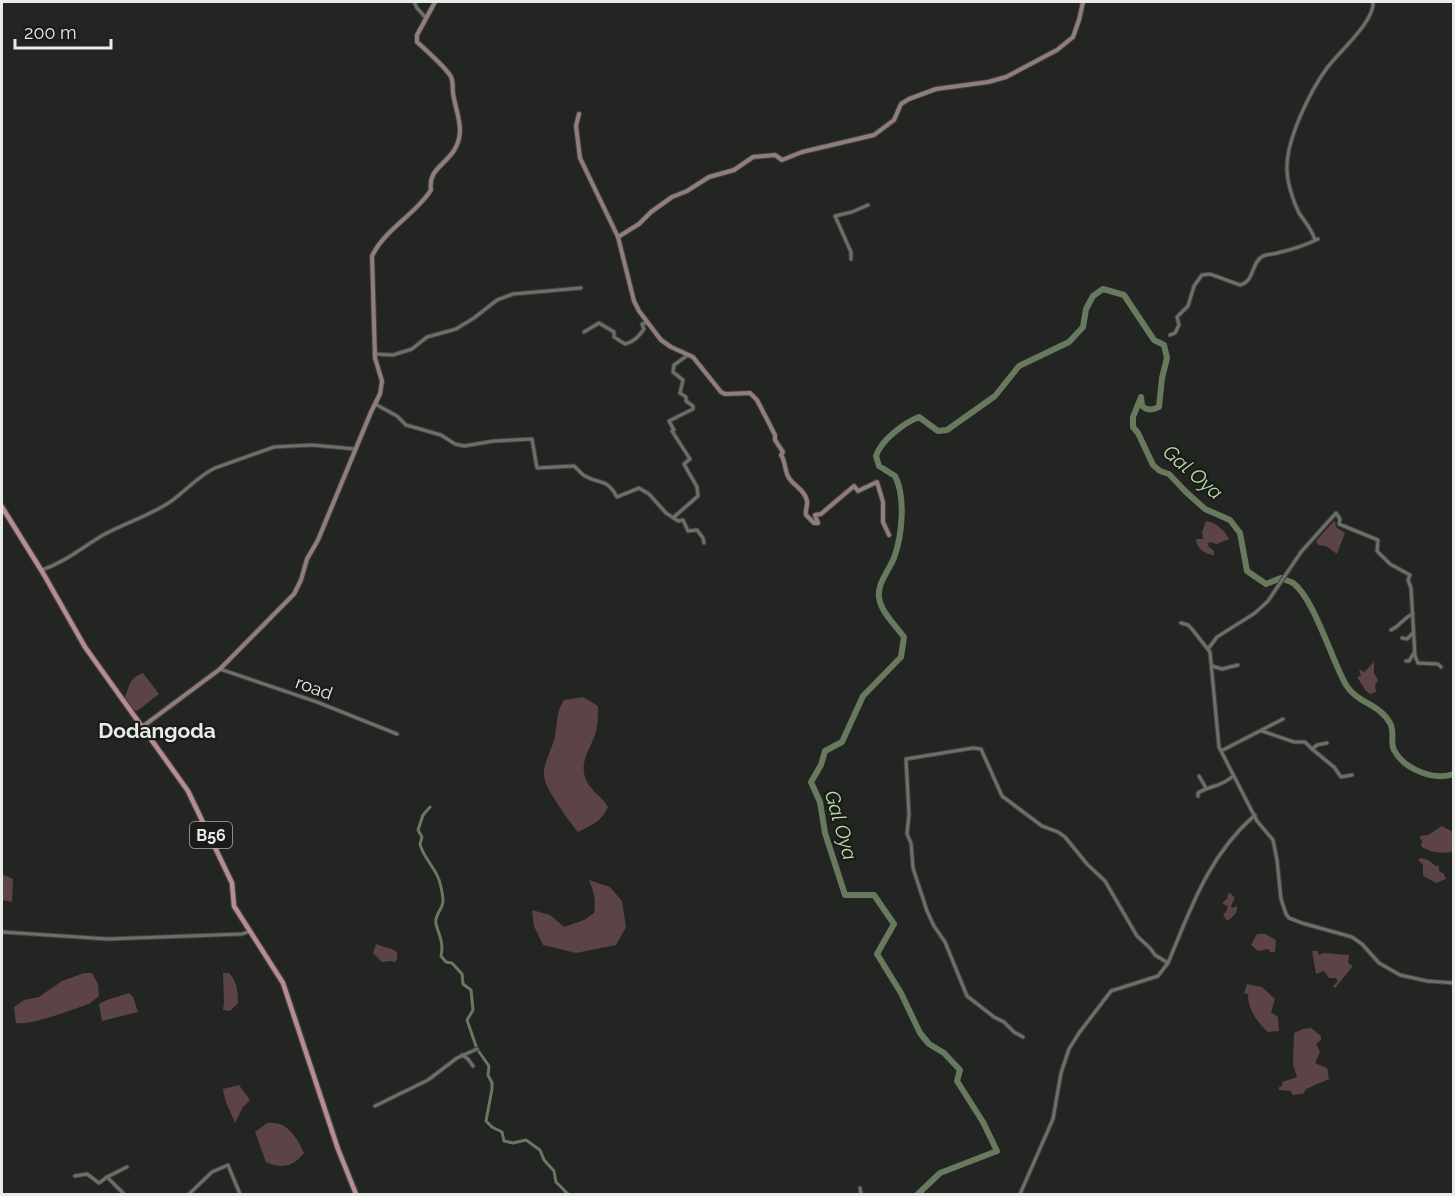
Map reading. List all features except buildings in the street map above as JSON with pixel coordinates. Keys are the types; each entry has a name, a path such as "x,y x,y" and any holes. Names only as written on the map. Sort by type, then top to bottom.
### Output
{"main road":[{"path":"142,727 220,669 297,590 307,559 318,540 380,394 382,381 375,354 372,256 397,225 426,198 431,190 430,181 455,149 460,138 461,122 453,93 452,78 417,42 417,35 435,2"},
{"path":"618,237 676,195 709,177 734,170 753,157 775,155 782,160 802,152 874,135 894,120 901,104 909,99 936,89 1006,77 1057,50 1072,37 1083,2"},
{"path":"579,114 576,126 580,158 618,237 634,301 646,322 671,347 693,357 721,392 725,394 750,393 757,400 783,452 781,455 785,460 790,480 805,494 808,504 806,515 814,523 818,523 815,515 820,514 854,486 858,491 877,482 883,502 883,522 889,535"},
{"name":"B56","path":"2,507 85,647 188,791 232,883 234,906 283,983 338,1149 356,1194"}],"street":[{"path":"414,2 426,18"},
{"path":"1170,334 1175,333 1179,325 1177,318 1188,306 1194,286 1202,275 1210,274 1240,285 1244,284 1251,278 1259,259 1264,255 1294,249 1316,240 1310,226 1299,212 1287,169 1287,154 1292,136 1310,98 1327,68 1347,47 1373,10 1372,2"},
{"path":"851,259 851,252 836,216 868,205"},
{"path":"375,354 393,356 412,349 427,337 456,329 497,300 513,294 581,288"},
{"path":"584,332 599,323 614,332 614,337 625,344 633,342 639,336 644,329 642,324 646,322"},
{"path":"674,517 698,496 697,487 684,464 690,459 672,431 674,430 669,421 693,409 693,406 686,401 686,397 680,393 684,380 673,372 674,364 688,355"},
{"path":"375,404 397,416 406,425 441,435 455,444 464,446 494,441 532,439 537,468 574,466 585,476 610,486 617,497 639,488 649,494 666,513 678,521 683,520 688,531 697,530 704,543"},
{"path":"41,570 76,553 104,535 153,512 182,493 206,472 215,468 278,446 312,445 355,449"},
{"path":"1207,649 1219,636 1255,613 1268,601 1301,552 1335,513 1340,519 1339,524 1378,540 1377,551 1390,564 1410,575 1408,580 1411,588 1414,651 1419,663 1438,664 1442,667"},
{"path":"1390,630 1413,614"},
{"path":"1181,622 1188,625 1207,649 1212,666 1216,723 1221,751 1257,821 1274,844 1281,900 1289,918 1352,938 1362,944 1379,963 1400,975 1427,981 1454,983"},
{"path":"1402,638 1407,639 1413,633"},
{"path":"1406,661 1414,651"},
{"path":"1212,666 1222,669 1238,665"},
{"name":"road","path":"220,669 317,702 397,734"},
{"path":"1221,751 1282,719"},
{"path":"1262,730 1294,742 1305,742 1334,766 1341,777 1352,775"},
{"path":"1312,749 1320,744 1328,743"},
{"path":"1023,1037 967,996 945,942 927,911 907,834 909,814 906,759 974,748 981,749 1002,796 1042,826 1065,837 1105,882 1137,936 1155,955 1168,963"},
{"path":"1199,776 1206,788"},
{"path":"1198,796 1198,792 1206,788 1215,788 1233,776"},
{"path":"1020,1194 1053,1119 1061,1073 1079,1033 1111,991 1158,976 1168,963 1198,891 1214,861 1240,829 1255,815"},
{"path":"2,932 108,939 242,934 251,930"},
{"path":"375,1107 436,1075 450,1063 477,1049"},
{"path":"462,1056 468,1059 473,1066"},
{"path":"189,1194 212,1172 228,1165 240,1194"},
{"path":"75,1176 87,1174 99,1183 127,1167"},
{"path":"106,1178 124,1194"},
{"path":"860,1188 861,1194"}],"shaded area":[{"path":"1335,520 1336,527 1345,533 1337,554 1326,546 1318,545 1316,541"},
{"path":"1206,521 1220,527 1229,539 1217,544 1209,542 1208,546 1214,551 1214,555 1202,550 1196,542 1196,539 1203,539 1202,532"},
{"path":"1374,662 1374,673 1378,680 1375,686 1376,692 1370,694 1357,677 1361,676 1359,669 1364,672"},
{"path":"143,673 159,694 137,711 125,697 132,680"},
{"path":"583,697 598,706 596,731 585,760 585,777 608,807 600,819 578,832 553,797 545,782 544,771 554,740 561,705 564,700"},
{"path":"1442,826 1453,832 1453,851 1437,852 1421,846 1420,836 1428,835"},
{"path":"1421,858 1439,866 1439,871 1446,879 1436,883 1423,876 1423,865 1418,860"},
{"path":"2,876 13,879 12,902 2,900"},
{"path":"589,880 610,887 622,901 626,927 616,945 576,953 543,945 534,926 532,910 550,915 564,927 584,920 594,913 594,896"},
{"path":"1229,892 1235,898 1231,906 1232,908 1237,906 1237,911 1227,921 1223,914 1228,906 1223,902 1227,899"},
{"path":"1257,934 1265,934 1276,940 1275,952 1270,952 1268,949 1258,951 1251,945"},
{"path":"376,944 397,952 397,960 382,962 373,953"},
{"path":"1312,951 1318,951 1319,955 1323,953 1349,955 1348,963 1353,966 1335,988 1333,986 1338,981 1336,978 1329,978 1324,971 1316,974"},
{"path":"84,973 92,973 98,984 99,996 89,1004 41,1020 16,1023 14,1007 24,1000 39,997 62,981"},
{"path":"223,973 229,973 232,976 237,991 238,1003 230,1011 223,1010"},
{"path":"1247,984 1262,987 1275,999 1271,1012 1278,1017 1279,1031 1268,1032 1257,1020 1251,1010 1248,994 1244,993"},
{"path":"129,993 133,997 138,1012 102,1021 99,1004"},
{"path":"1311,1028 1321,1036 1321,1040 1316,1044 1320,1052 1315,1063 1327,1068 1329,1079 1306,1089 1303,1094 1292,1095 1291,1091 1279,1090 1282,1082 1297,1077 1293,1064 1294,1033"},
{"path":"239,1085 250,1100 243,1107 235,1123 223,1089"},
{"path":"267,1123 281,1125 290,1131 304,1153 300,1158 291,1164 282,1166 266,1162 255,1132"}],"waterway":[{"name":"Gal Oya","path":"918,1194 940,1173 997,1151 983,1122 957,1081 960,1070 944,1053 929,1044 920,1033 901,993 877,954 894,924 874,895 845,895 825,833 820,802 811,782 821,765 825,751 842,742 863,696 901,657 904,637 885,613 879,597 882,582 897,549 902,505 895,476 879,466 876,456 883,444 894,433 919,417 938,431 947,430 995,396 1019,366 1069,342 1083,327 1086,309 1093,296 1103,289 1124,295 1154,340 1164,345 1167,358 1159,407 1150,410 1144,408 1141,397 1133,417 1133,427 1153,465 1169,474 1205,509 1230,520 1240,533 1247,571 1266,584 1281,578 1293,583 1301,591 1315,616 1346,685 1356,696 1386,717 1390,723 1393,747 1399,757 1420,772 1437,776 1454,774"},
{"path":"430,807 423,815 418,830 422,837 420,844 436,873 442,892 443,904 436,921 442,943 441,956 446,962 452,963 462,974 463,984 471,990 473,1010 467,1020 477,1049 489,1066 488,1075 492,1083 486,1121 502,1132 504,1141 513,1143 526,1140 540,1150 544,1160 554,1171 556,1182 568,1194"}],"district":[{"name":"Dodangoda","path":"157,731"}]}
